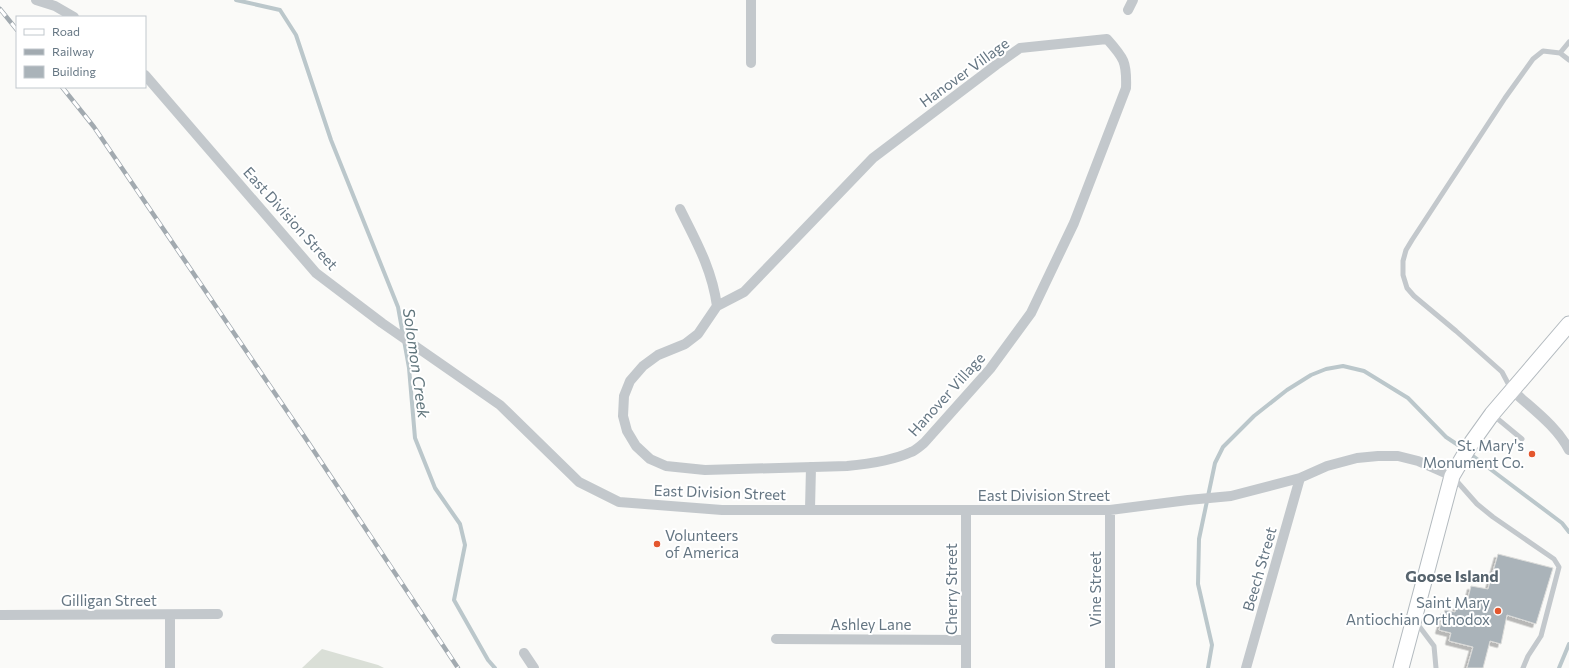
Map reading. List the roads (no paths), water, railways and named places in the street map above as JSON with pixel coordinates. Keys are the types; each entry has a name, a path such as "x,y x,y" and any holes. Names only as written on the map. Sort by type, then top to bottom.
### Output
{"main road":[{"path":"1401,668 1452,476 1472,442 1492,414 1569,324"}],"street":[{"path":"36,0 54,6 72,16"},
{"path":"751,0 751,63"},
{"path":"1128,10 1133,0"},
{"name":"Hanover Village","path":"1107,39 1122,56 1126,73 1126,88 1074,223 1031,313 990,369 941,426 924,443 912,452 868,464 847,466 705,470 666,466 650,459 636,446 627,432 623,416 624,396 630,381 643,366 658,355 685,344 698,334 717,306 744,292 873,158 1020,48 1107,39"},
{"name":"East Division Street","path":"146,77 316,273 382,324 423,351 500,406 579,482 619,502 722,510 1110,510 1231,496 1300,478 1327,466 1357,458 1398,456 1418,460 1452,476"},
{"path":"680,209 709,270 717,306"},
{"path":"1512,390 1556,430 1565,441 1569,450"},
{"path":"810,509 811,467"},
{"name":"Beech Street","path":"1246,668 1300,478"},
{"name":"Cherry Street","path":"966,510 966,668"},
{"name":"Vine Street","path":"1110,510 1110,668"},
{"name":"Gilligan Street","path":"0,615 218,614"},
{"path":"170,615 170,668"},
{"name":"Ashley Lane","path":"776,639 966,640"},
{"path":"524,653 534,668"}],"lane":[{"path":"1560,53 1569,42"},
{"path":"1512,390 1502,372 1414,296 1407,288 1403,274 1403,261 1412,240 1532,59 1544,52 1560,53 1569,60"},
{"path":"1492,414 1522,439"},
{"path":"1452,476 1477,504 1492,517 1554,559 1559,567 1541,636 1528,656 1523,668"},
{"path":"1414,620 1434,646 1436,668"}],"waterway":[{"name":"Solomon Creek","path":"236,0 280,10 296,35 331,140 398,307 409,368 415,438 435,488 460,524 465,545 454,600 488,660 495,668"},
{"name":"Solomon Creek","path":"1208,668 1212,645 1198,584 1199,539 1215,463 1223,447 1254,416 1287,390 1311,375 1326,369 1343,366 1364,371 1408,398 1446,437 1464,449"},
{"name":"Solomon Creek","path":"1469,453 1562,523 1569,532"},
{"name":"Solomon Creek","path":"1559,668 1569,644"}],"railway":[{"path":"0,9 16,29"},
{"path":"63,88 94,127 306,439 458,668"}],"place":[{"name":"St. Mary's Monument Co.","path":"1532,454"},
{"name":"Volunteers of America","path":"657,544"},
{"name":"Saint Mary Antiochian Orthodox","path":"1498,611"}],"district":[{"name":"Goose Island","path":"1452,575"}]}
